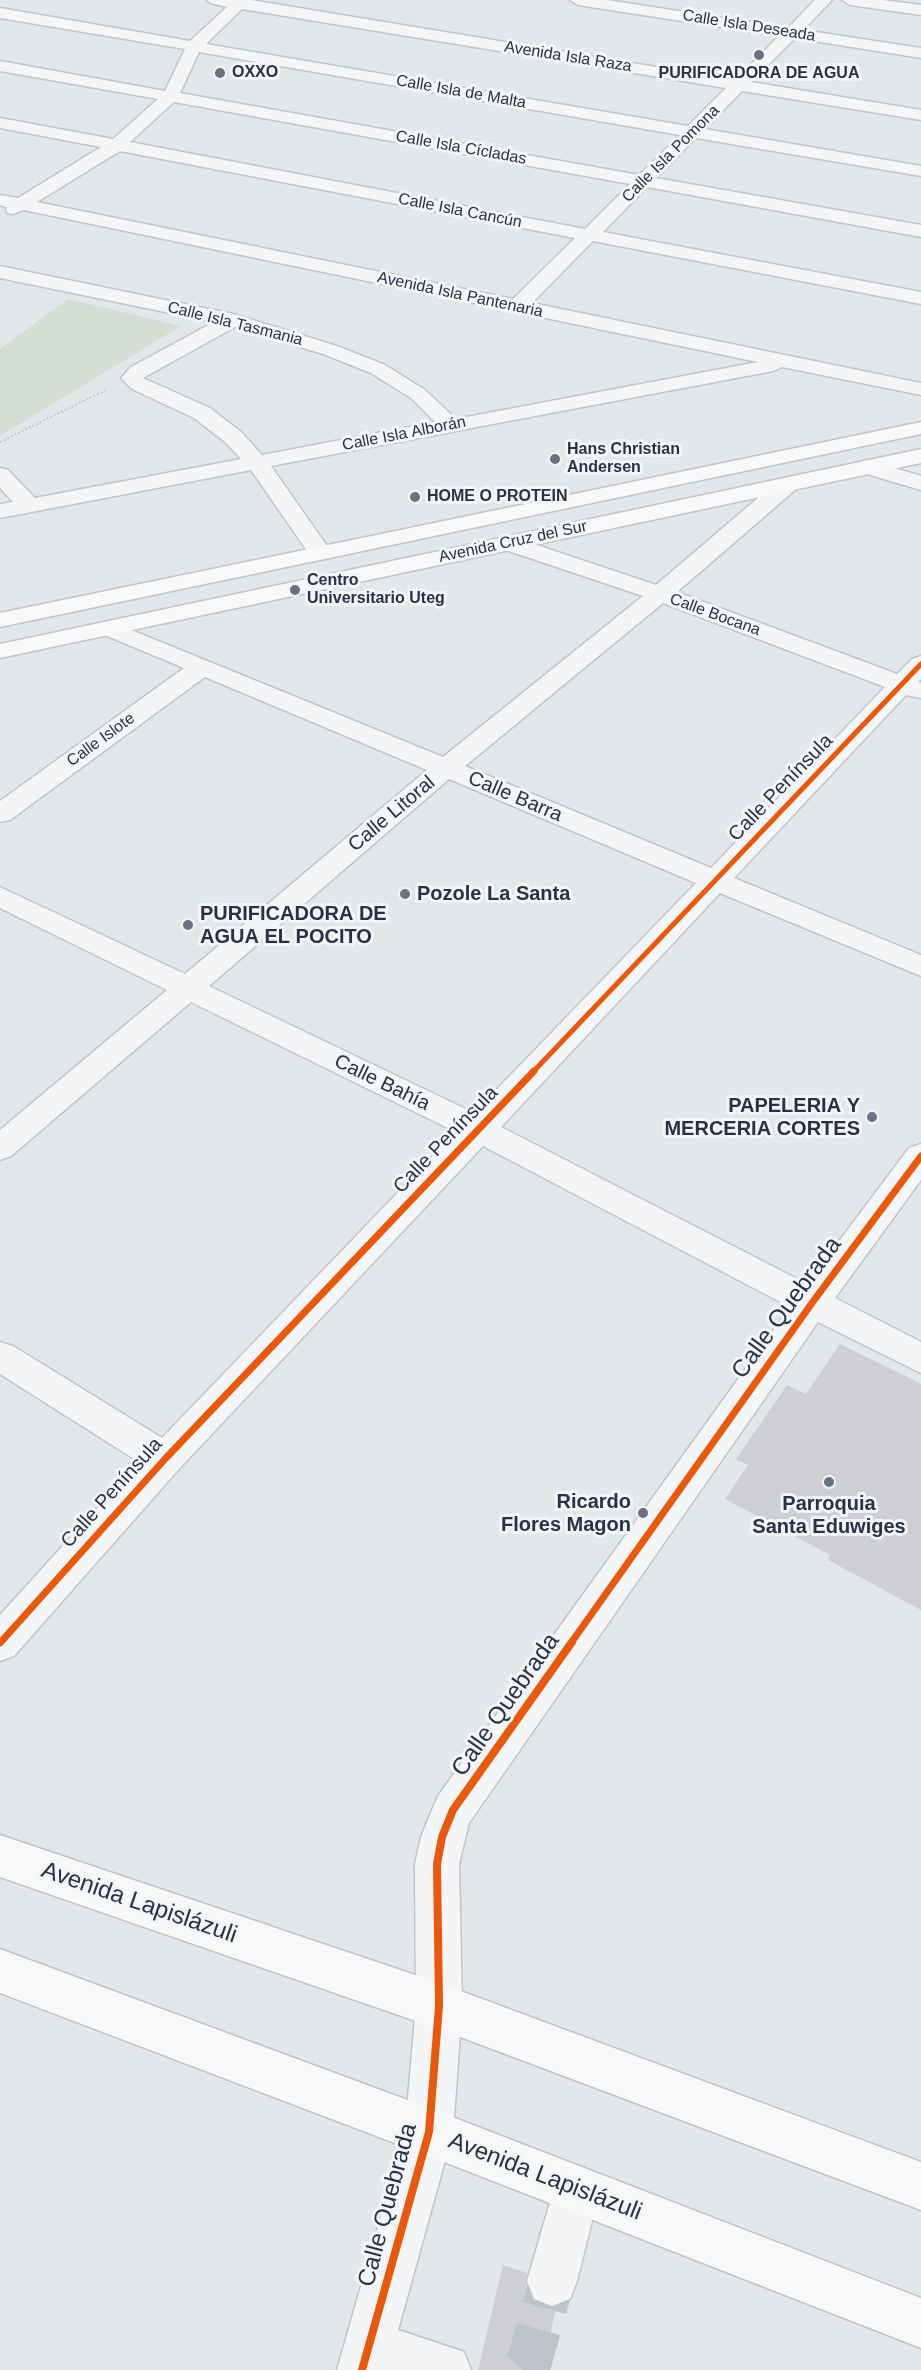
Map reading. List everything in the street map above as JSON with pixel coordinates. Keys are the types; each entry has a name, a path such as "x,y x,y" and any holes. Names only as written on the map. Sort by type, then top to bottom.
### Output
{"main road":[{"name":"Avenida Cruz del Sur","path":"0,620 921,428"},
{"name":"Avenida Cruz del Sur","path":"0,651 921,456"},
{"name":"Avenida Lapislázuli","path":"0,1856 439,2006 921,2186"},
{"name":"Avenida Lapislázuli","path":"0,1971 429,2132 921,2323"}],"street":[{"name":"Avenida Isla Raza","path":"218,0 745,79 921,101"},
{"path":"133,106 148,92 173,43 218,0"},
{"name":"Avenida Isla Raza","path":"296,0 745,79 921,115"},
{"name":"Calle Isla Deseada","path":"578,0 921,53"},
{"name":"Calle Isla Pomona","path":"517,307 824,0"},
{"path":"849,0 921,10"},
{"path":"10,199 117,146 170,97 194,46 240,2"},
{"name":"Calle Isla de Malta","path":"0,14 921,171"},
{"name":"Calle Isla Cícladas","path":"0,66 921,231"},
{"name":"Calle Isla Cancún","path":"0,123 921,298"},
{"path":"10,199 95,142 110,128"},
{"name":"Avenida Isla Pantenaria","path":"10,199 531,292 795,355 921,389"},
{"name":"Avenida Isla Pantenaria","path":"10,199 517,307 795,355 921,372"},
{"name":"Calle Isla Tasmania","path":"0,272 233,320 330,350 378,369 418,394 450,425"},
{"path":"233,320 138,371 130,378 139,385 202,413 233,437 257,462 320,553"},
{"name":"Calle Isla Alborán","path":"0,511 450,425 795,355"},
{"path":"868,467 921,483"},
{"path":"0,475 30,506"},
{"name":"Calle Litoral","path":"0,1148 447,768 660,594 787,485"},
{"name":"Calle Bocana","path":"508,543 915,680"},
{"name":"Calle Barra","path":"109,628 921,966"},
{"name":"Calle Islote","path":"0,814 202,667"},
{"name":"Calle Península","path":"0,1643 165,1458 716,880 915,680"},
{"name":"Calle Bahía","path":"0,896 478,1130 921,1359"},
{"name":"Calle Quebrada","path":"365,2358 429,2132 439,2006 437,1864 442,1837 453,1810 812,1303 921,1156"},
{"path":"0,1356 165,1458"},
{"path":"552,2281 576,2189"},
{"path":"365,2358 446,2370"}],"path":[{"path":"0,442 130,378"}],"shaded area":[{"path":"68,299 181,326 0,436 0,349"}],"building":[{"name":"Parroquia Santa Eduwiges","path":"840,1344 921,1384 921,1610 828,1560 830,1555 725,1499 748,1465 736,1459 787,1385 806,1394"},
{"path":"503,2265 527,2273 525,2282 533,2301 551,2308 556,2307 543,2370 478,2370"}],"tunnel":[{"path":"522,2370 529,2363 552,2281"}],"cycle path":[{"path":"0,1643 165,1459 921,664"},
{"path":"362,2370 429,2132 439,2006 437,1864 442,1837 453,1810 812,1303 921,1156"}],"place":[{"name":"PURIFICADORA DE AGUA","path":"759,55"},
{"name":"OXXO","path":"220,73"},
{"name":"Hans Christian Andersen","path":"555,459"},
{"name":"HOME O PROTEIN","path":"415,497"},
{"name":"Centro Universitario Uteg","path":"295,590"},
{"name":"Pozole La Santa","path":"405,894"},
{"name":"PURIFICADORA DE AGUA EL POCITO","path":"188,925"},
{"name":"PAPELERIA Y MERCERIA CORTES","path":"872,1117"},
{"name":"Parroquia Santa Eduwiges","path":"829,1482"},
{"name":"Ricardo Flores Magon","path":"643,1513"}]}
